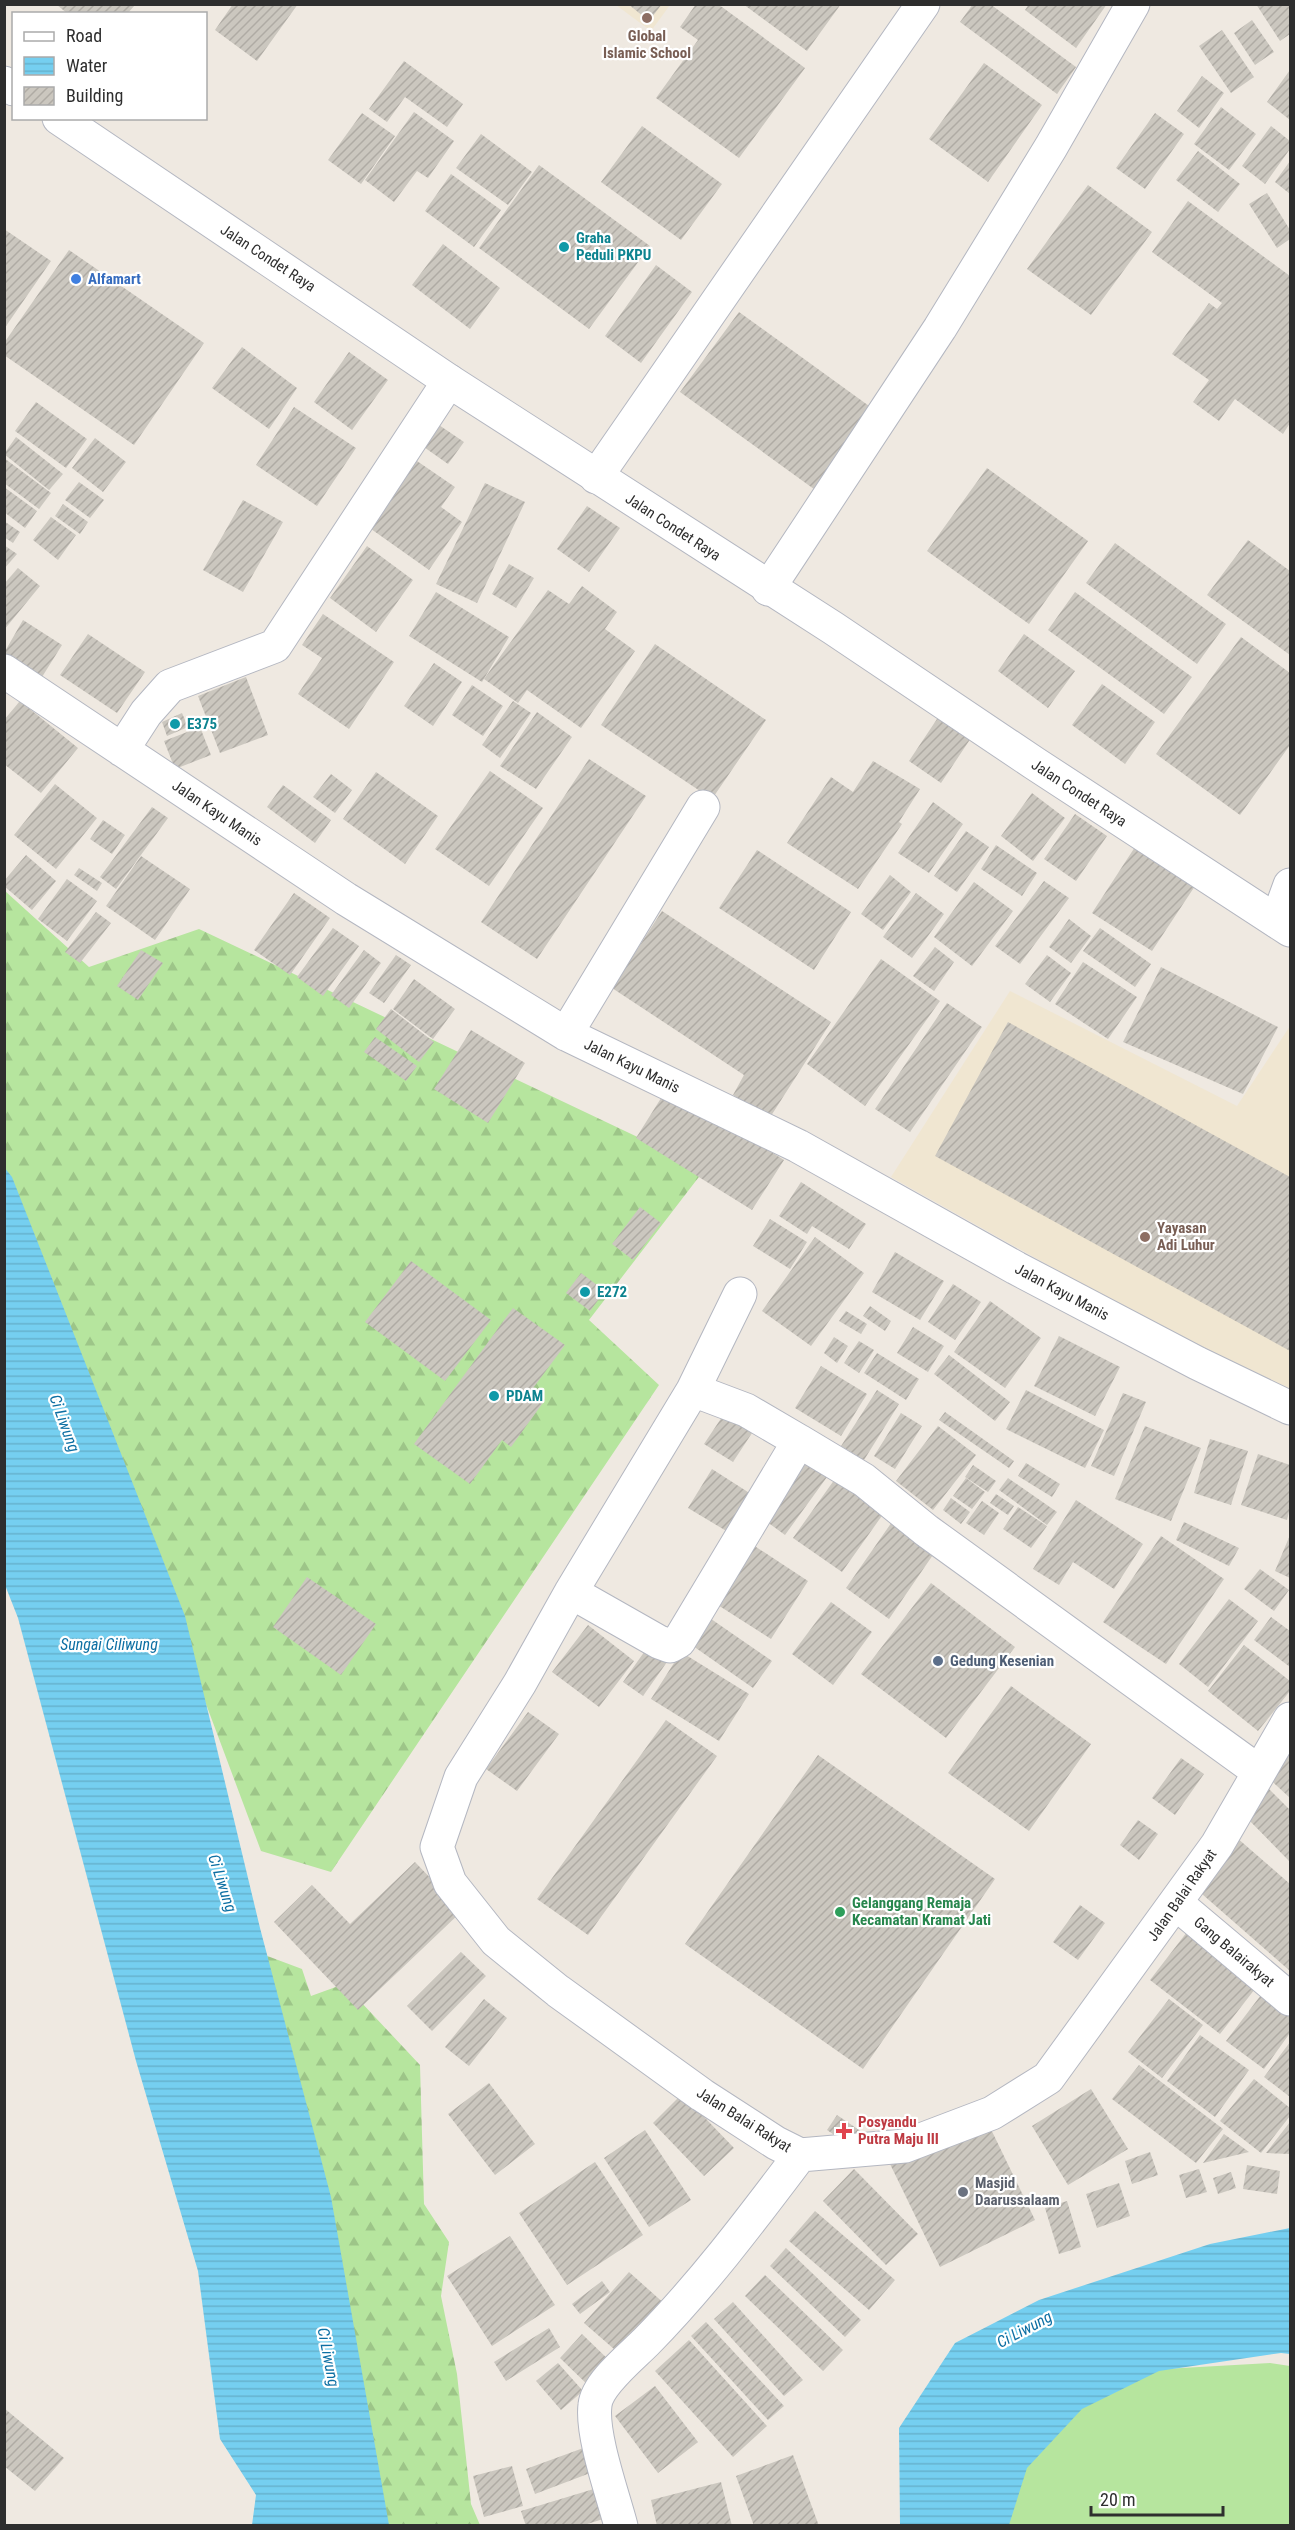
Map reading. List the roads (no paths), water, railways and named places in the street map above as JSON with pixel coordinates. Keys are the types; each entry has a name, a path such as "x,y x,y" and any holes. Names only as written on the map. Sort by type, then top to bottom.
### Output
{"street":[{"path":"596,477 923,4"},
{"path":"768,589 940,328 1051,147 1133,4"},
{"name":"Jalan Condet Raya","path":"62,120 449,381 1284,925"},
{"path":"122,750 146,713 170,686 275,646 449,381"},
{"name":"Jalan Kayu Manis","path":"4,671 346,899 566,1034 798,1146 1026,1273 1197,1363 1290,1408"},
{"path":"566,1034 703,807"},
{"path":"1284,925 1290,885"},
{"name":"Jalan Balai Rakyat","path":"740,1294 693,1390 571,1592 520,1683 461,1777 437,1847 450,1882 496,1941 646,2055 766,2137 800,2155 905,2146 992,2113 1048,2078 1177,1904 1217,1845 1290,1719"},
{"path":"693,1390 746,1410 864,1480 936,1538 1258,1771"},
{"path":"571,1592 659,1642 670,1646 679,1641 799,1441"},
{"name":"Gang Balairakyat","path":"1177,1904 1290,1999"},
{"path":"621,2526 597,2432 594,2404 607,2381 674,2313 718,2262 800,2155"}],"water":[{"name":"Sungai Ciliwung","path":"4,1167 12,1177 185,1616 260,1928 331,2197 389,2525 252,2525 256,2495 220,2439 198,2271 136,2061 18,1618 5,1585"},
{"name":"Ci Liwung","path":"1290,2228 1290,2354 1281,2353 1159,2371 1082,2409 1027,2468 1009,2525 900,2525 899,2428 955,2343 1039,2300 1210,2244"}],"place":[{"name":"Global Islamic School","path":"647,18"},
{"name":"Graha Peduli PKPU","path":"564,247"},
{"name":"Alfamart","path":"76,279"},
{"name":"E375","path":"175,724"},
{"name":"Yayasan Adi Luhur","path":"1145,1237"},
{"name":"E272","path":"585,1292"},
{"name":"PDAM","path":"494,1396"},
{"name":"Gedung Kesenian","path":"938,1661"},
{"name":"Gelanggang Remaja Kecamatan Kramat Jati","path":"840,1912"},
{"name":"Posyandu Putra Maju III","path":"844,2131"},
{"name":"Masjid Daarussalaam","path":"963,2192"}]}
